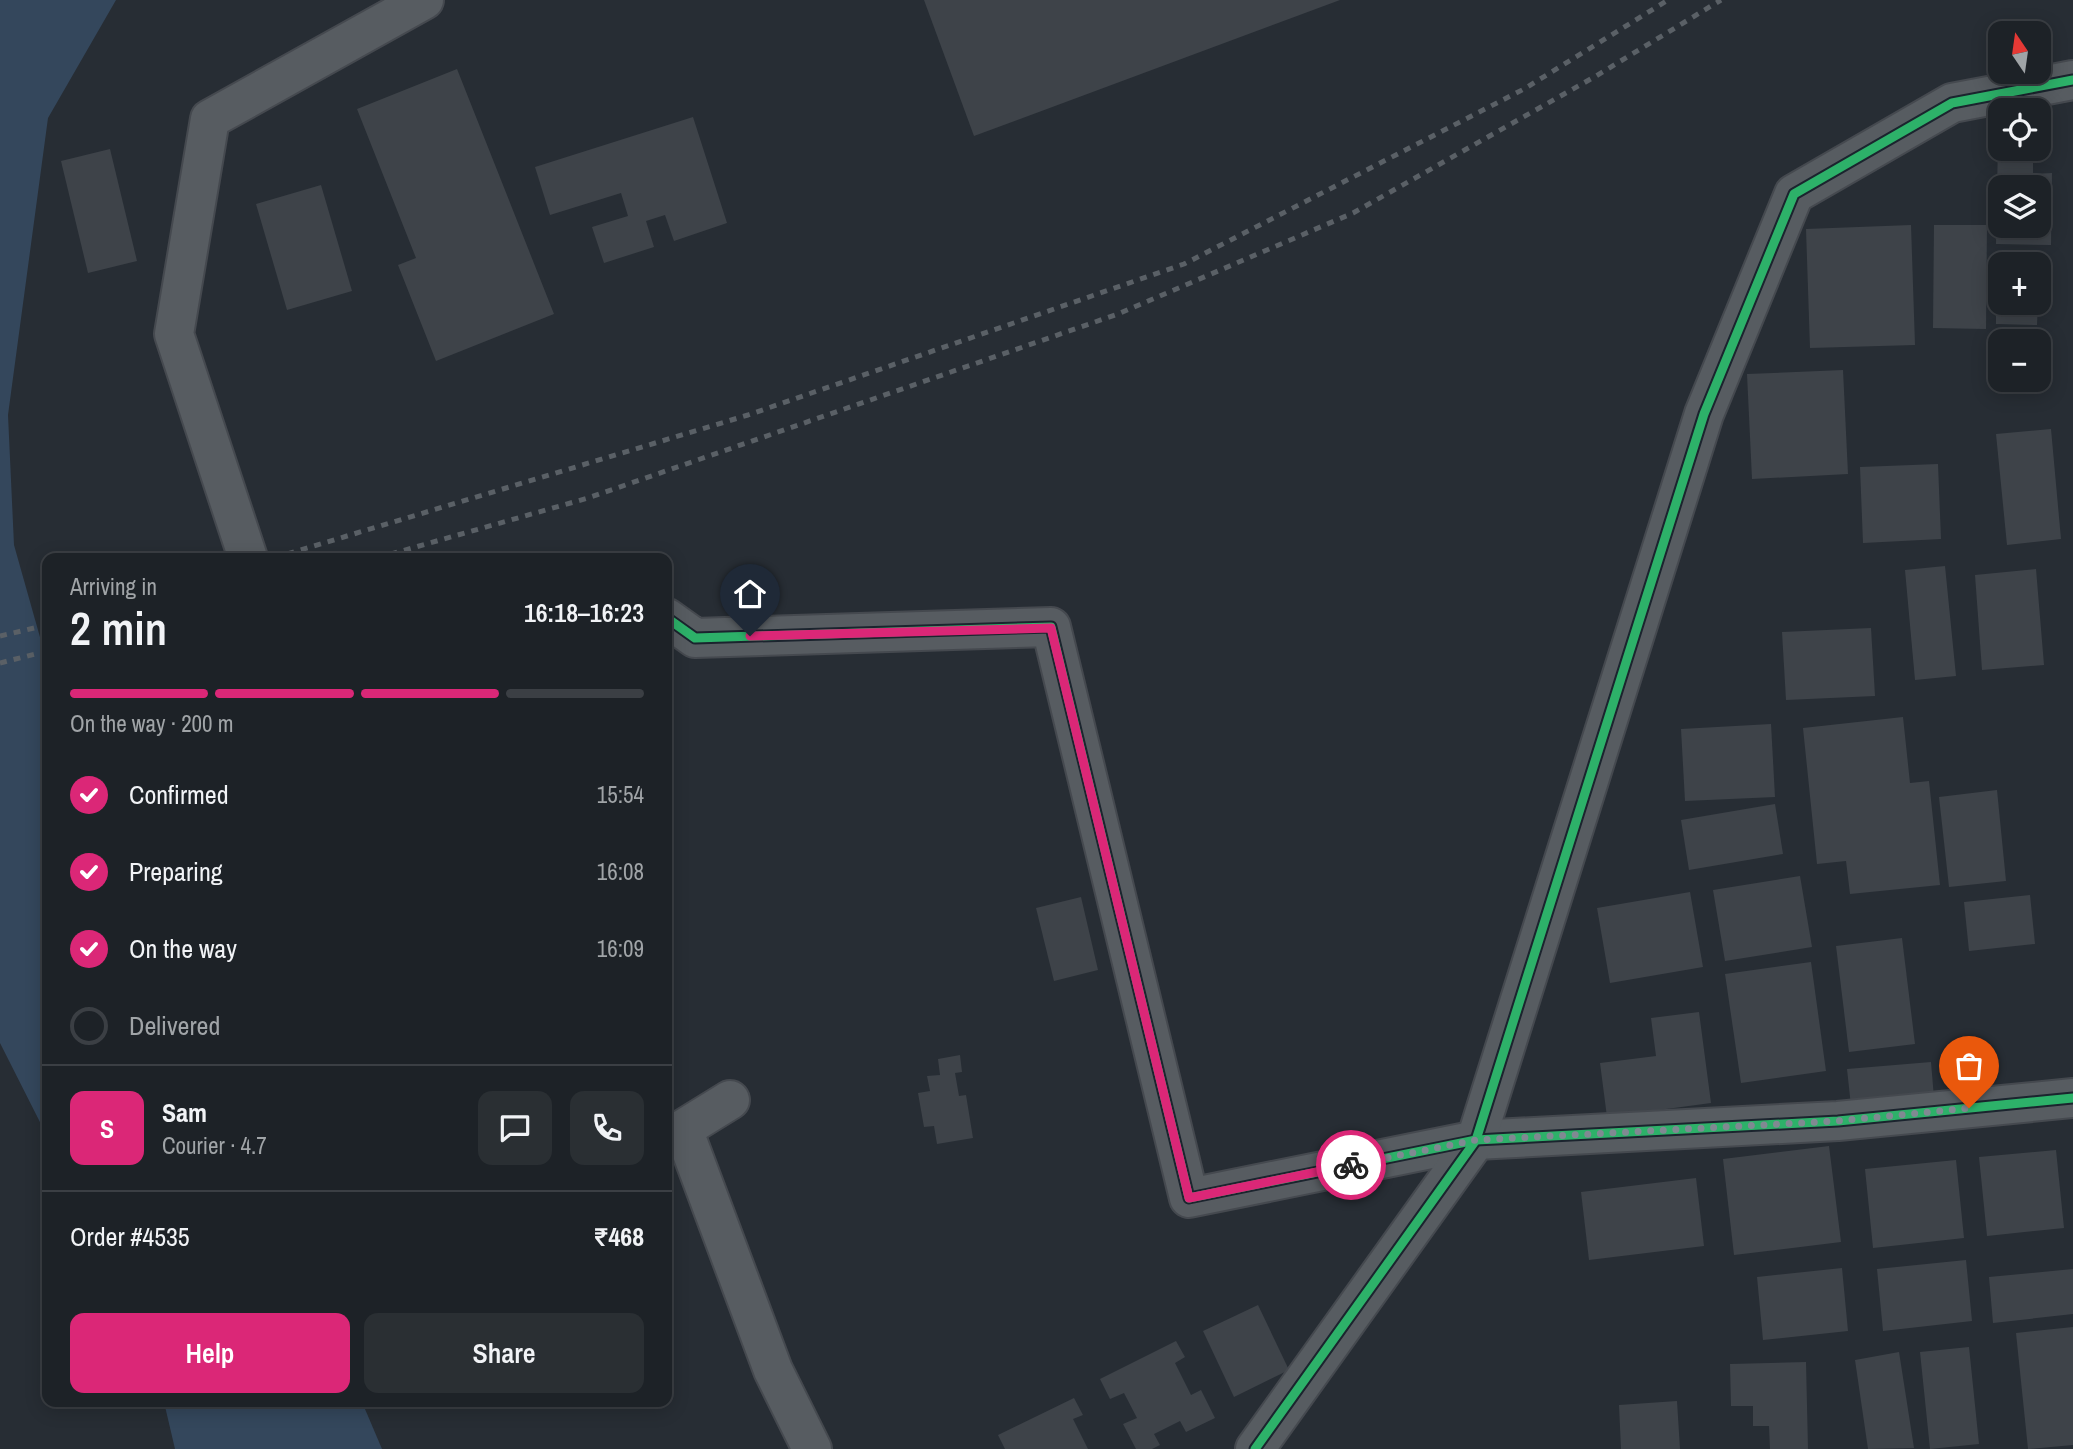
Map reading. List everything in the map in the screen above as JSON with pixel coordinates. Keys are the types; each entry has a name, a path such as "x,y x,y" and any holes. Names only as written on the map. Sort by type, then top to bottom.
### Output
{"street":[{"path":"245,551 174,334 211,119 424,0"},
{"path":"1255,1449 1476,1140 1704,414 1794,194 1952,103 2073,80"},
{"path":"672,622 695,638 1051,628 1189,1198 1476,1140 1838,1121 2073,1098"},
{"path":"730,1100 675,1131 773,1370 812,1449"}],"water":[{"path":"0,0 116,0 48,118 8,415 14,545 42,644 42,1126 0,1043"},
{"path":"165,1407 364,1407 382,1449 175,1449"}],"building":[{"path":"924,0 1340,0 974,136"},
{"path":"457,69 554,314 436,361 398,265 416,258 357,109"},
{"path":"693,117 727,223 674,241 665,215 646,221 654,247 604,263 592,227 628,216 621,193 550,215 535,167"},
{"path":"110,149 137,261 88,273 61,161"},
{"path":"1998,161 2033,161 2033,174 2052,173 2051,245 1996,244 1996,238 2051,238 2051,175 1997,175"},
{"path":"321,185 352,291 287,310 256,204"},
{"path":"1911,225 1915,345 1810,348 1806,229"},
{"path":"1934,225 1987,225 1986,329 1933,328"},
{"path":"1996,315 2037,315 2037,325 1996,324"},
{"path":"1843,370 1848,474 1752,479 1747,374"},
{"path":"2051,429 2061,539 2007,545 1996,434"},
{"path":"1938,464 1941,539 1863,543 1860,467"},
{"path":"1945,566 1956,676 1915,680 1905,570"},
{"path":"2036,569 2044,665 1982,670 1975,575"},
{"path":"1871,628 1875,696 1786,700 1782,632"},
{"path":"1903,717 1910,783 1929,781 1940,885 1850,894 1846,861 1817,864 1803,728"},
{"path":"1771,724 1775,797 1685,801 1681,729"},
{"path":"1997,790 2006,881 1949,887 1939,797"},
{"path":"1775,804 1783,854 1689,870 1681,820"},
{"path":"1800,876 1812,947 1725,961 1713,890"},
{"path":"1690,892 1703,967 1610,983 1597,908"},
{"path":"2030,895 2035,944 1969,951 1964,902"},
{"path":"1081,897 1098,970 1054,981 1036,908"},
{"path":"1902,938 1915,1044 1849,1052 1836,946"},
{"path":"1811,962 1826,1071 1741,1083 1725,974"},
{"path":"1699,1012 1711,1103 1607,1117 1600,1063 1656,1056 1651,1018"},
{"path":"960,1055 962,1072 955,1073 959,1096 966,1095 973,1138 937,1144 934,1126 924,1127 918,1093 930,1091 927,1076 940,1075 938,1059"},
{"path":"1931,1062 1934,1098 1851,1106 1847,1069"},
{"path":"1829,1146 1841,1242 1734,1255 1723,1159"},
{"path":"2056,1150 2064,1228 1987,1236 1979,1157"},
{"path":"1956,1160 1964,1238 1873,1248 1865,1169"},
{"path":"1696,1178 1704,1246 1589,1260 1581,1192"},
{"path":"1966,1260 1972,1321 1883,1331 1877,1269"},
{"path":"1842,1268 1848,1331 1763,1340 1757,1277"},
{"path":"2073,1269 2073,1314 1993,1323 1989,1277"},
{"path":"1258,1305 1289,1370 1234,1397 1203,1331"},
{"path":"2073,1327 2073,1445 2028,1449 2016,1333"},
{"path":"1176,1341 1185,1357 1175,1363 1191,1395 1201,1390 1215,1418 1186,1432 1180,1421 1154,1434 1160,1445 1152,1449 1136,1449 1123,1424 1137,1418 1124,1393 1110,1399 1100,1379"},
{"path":"1969,1347 1979,1444 1930,1449 1920,1352"},
{"path":"1899,1352 1914,1448 1868,1449 1855,1360"},
{"path":"1806,1362 1808,1449 1770,1449 1769,1426 1753,1426 1753,1406 1731,1406 1730,1364"},
{"path":"1074,1398 1083,1415 1073,1419 1088,1449 1005,1449 998,1435"},
{"path":"1677,1401 1680,1449 1621,1449 1619,1405"}],"railway":[{"path":"291,553 748,415 1184,264 1524,89 1668,0"},
{"path":"395,553 588,498 1118,314 1353,213 1596,76 1721,0"},
{"path":"0,636 42,626"},
{"path":"0,663 42,652"}],"cycle path":[{"path":"1255,1449 1476,1140 1704,414 1794,194 1952,103 2073,80"},
{"path":"672,622 695,638 1051,627 1189,1198 1476,1140 1838,1121 2073,1098"}],"way so far":[{"path":"1351,1165 1476,1140 1838,1121 1969,1108"}],"route":[{"path":"750,636 1051,628 1189,1198 1351,1165"}]}
